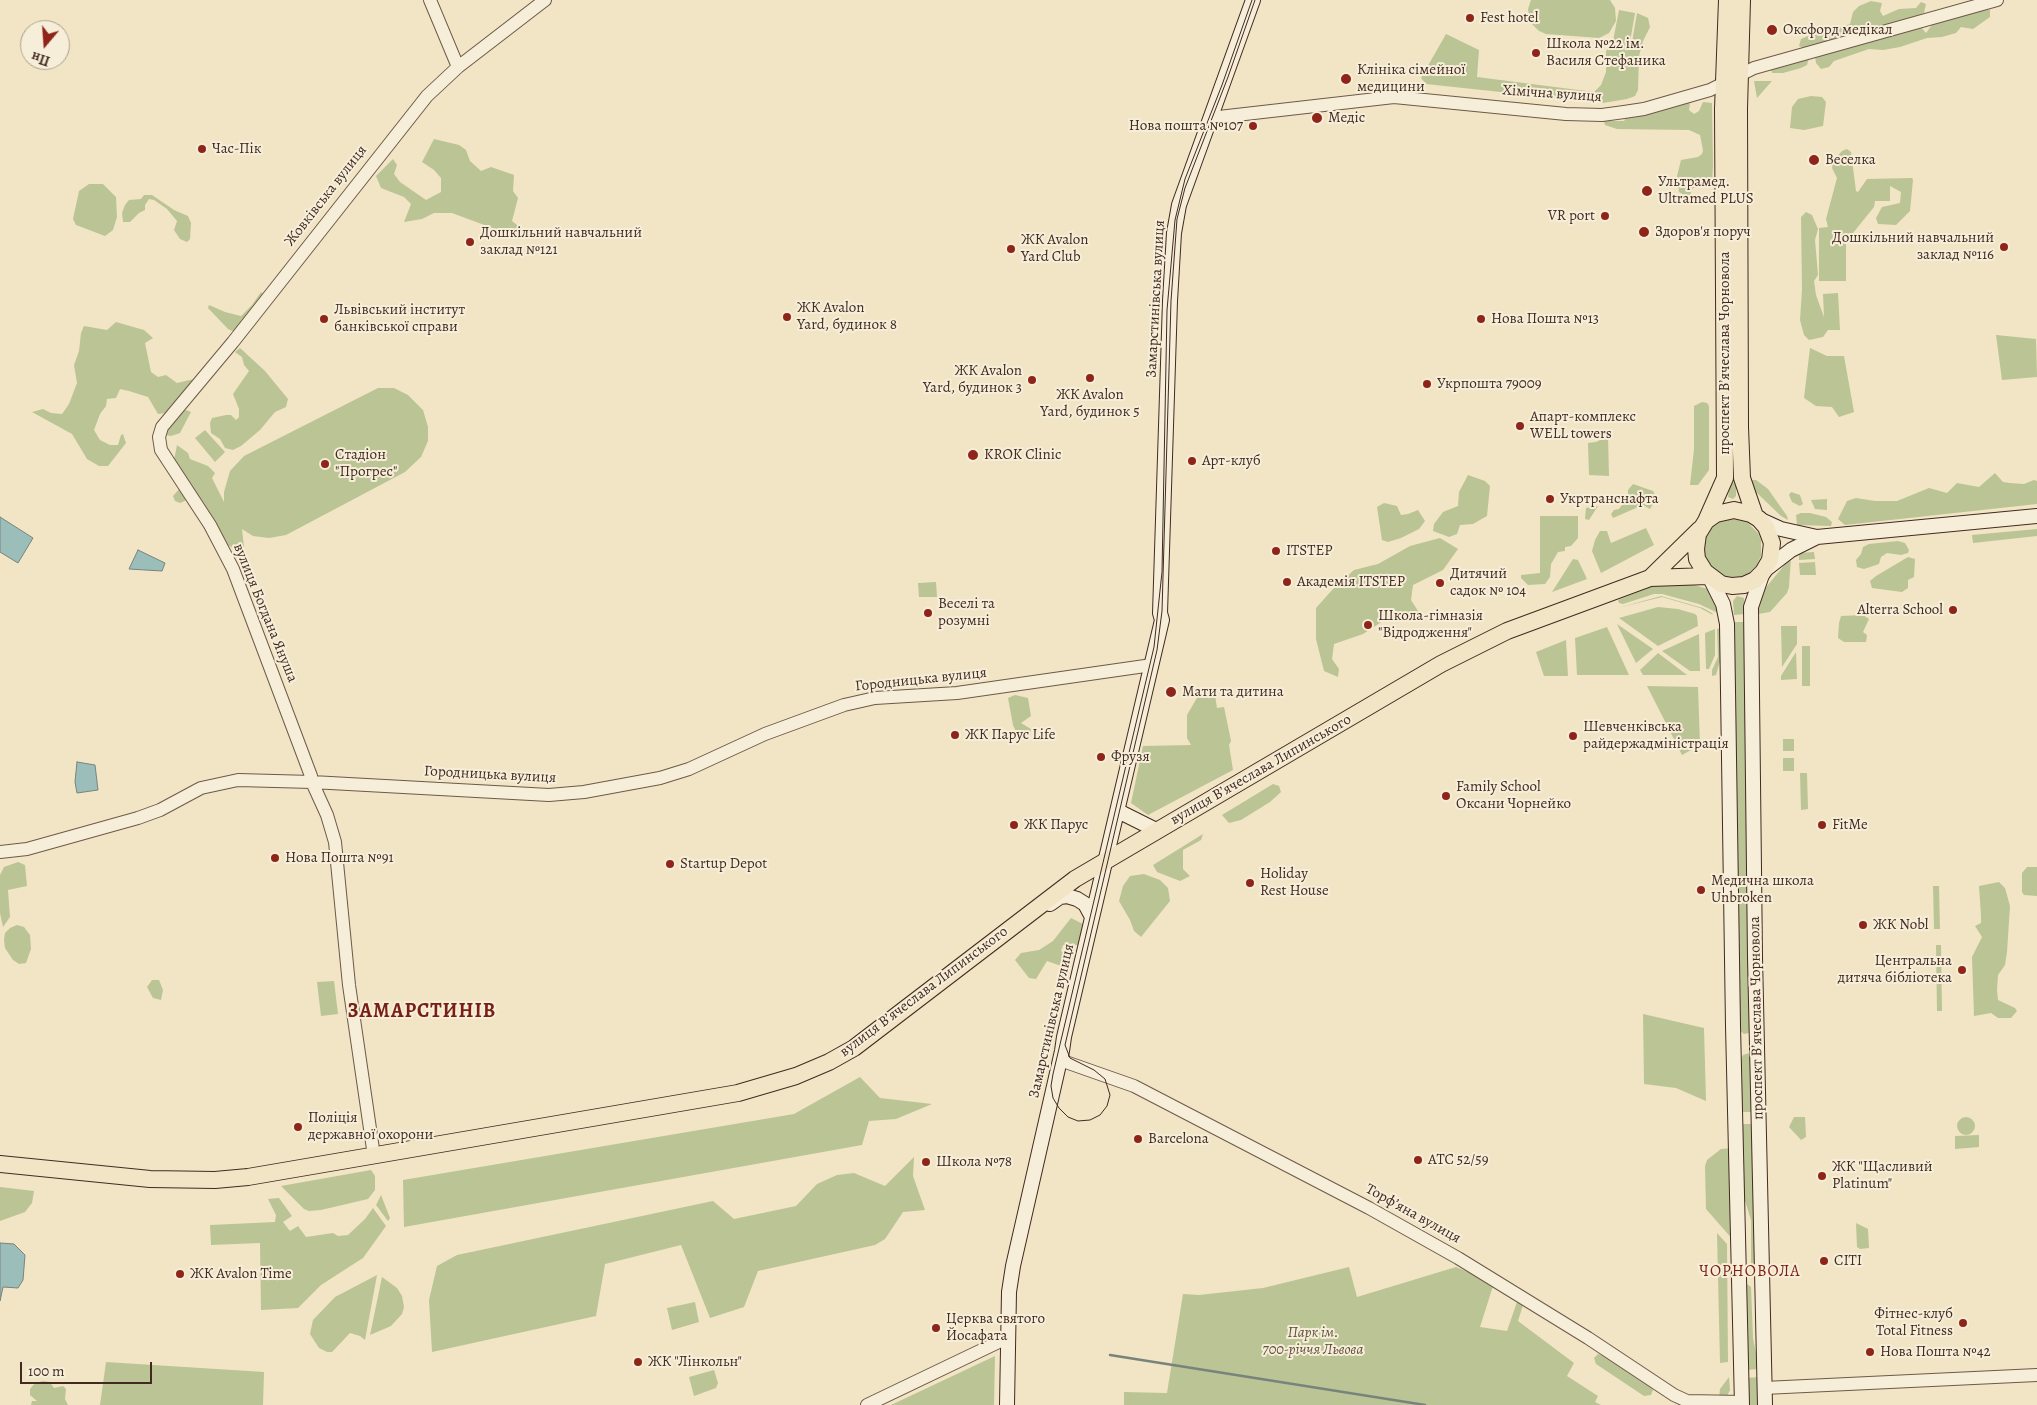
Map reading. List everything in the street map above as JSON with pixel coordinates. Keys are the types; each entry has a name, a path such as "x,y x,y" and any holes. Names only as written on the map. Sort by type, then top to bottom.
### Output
{"main road":[{"name":"Замарстинівська вулиця","path":"1006,1405 1009,1292 1014,1266 1092,917 1156,648 1154,638 1157,619 1160,613 1174,233 1183,190 1254,0"},
{"name":"проспект Вʼячеслава Чорновола","path":"1727,0 1723,83 1725,478 1697,538 1696,554 1699,564 1709,577 1722,604 1728,624 1733,1026 1742,1403"},
{"name":"проспект Вʼячеслава Чорновола","path":"1742,0 1739,75 1742,478 1757,518 1766,528 1772,543 1772,554 1752,598 1751,606 1756,1030 1765,1405"},
{"path":"1703,525 1716,514 1734,510 1742,511 1790,532 1817,537 2037,516"},
{"name":"вулиця Вʼячеслава Липинського","path":"1650,578 1703,525"},
{"path":"1709,577 1726,585 1738,586 1754,580 1791,550 1817,537"},
{"name":"вулиця Вʼячеслава Липинського","path":"0,1164 150,1179 215,1180 266,1174 738,1093 796,1076 829,1062 854,1048 1075,879 1441,664 1507,631 1650,578 1709,577"},
{"path":"1118,811 1156,830"},
{"path":"990,943 1004,938 1060,897 1077,898 1085,904 1092,917"},
{"path":"1733,1026 1739,1036 1745,1038 1751,1036 1756,1030"},
{"path":"1734,1055 1742,1045 1752,1047 1757,1054"},
{"path":"1739,1275 1762,1276"}],"street":[{"path":"430,0 458,67"},
{"name":"Жовківська вулиця","path":"159,437 162,427 233,342 427,96 458,67 545,0"},
{"name":"Хімічна вулиця","path":"1210,118 1394,97 1542,112 1602,115 1644,109 1710,90 1754,68 1997,0"},
{"name":"вулиця Богдана Януша","path":"159,437 161,450 210,525 233,569 312,782 327,814 335,842 349,985 374,1156"},
{"name":"Городницька вулиця","path":"0,852 27,849 138,818 160,810 201,788 218,783 254,780 312,782 549,796 584,792 626,785 682,771 765,734 844,705 875,698 957,693 1152,665"},
{"name":"Торфʼяна вулиця","path":"1060,1060 1134,1086 1369,1208 1473,1267 1588,1338 1674,1395 1687,1401 1742,1403"},
{"path":"867,1405 1007,1338"},
{"path":"1764,1388 2037,1375"}],"green space":[{"path":"1531,0 1610,0 1615,8 1616,21 1609,33 1599,38 1546,34 1539,31 1530,22 1528,9"},
{"path":"1871,1 1882,3 1880,11 1883,16 1899,9 1916,8 1921,2 1926,4 1924,13 1910,19 1873,31 1866,26 1858,34 1806,49 1799,46 1801,39 1850,24 1853,12 1859,6"},
{"path":"1982,8 1990,10 1990,17 1973,29 1961,27 1956,33 1942,37 1927,38 1900,47 1883,50 1869,49 1834,61 1829,67 1821,69 1816,63 1815,56 1921,27 1926,33 1934,22"},
{"path":"1619,10 1635,13 1630,42 1632,42 1637,13 1648,18 1650,27 1643,41 1639,56 1638,90 1635,96 1627,99 1603,103 1426,84 1421,78 1446,34 1479,50 1477,77 1594,92 1601,85 1606,72 1606,51 1611,45 1625,44 1613,41"},
{"path":"1809,58 1807,65 1801,68 1783,73 1772,73 1771,69"},
{"path":"1754,81 1772,81 1757,98"},
{"path":"1811,96 1822,97 1826,102 1823,126 1804,130 1790,128 1792,107 1798,99"},
{"path":"1703,102 1712,103 1712,182 1709,185 1693,188 1690,195 1686,196 1679,192 1677,176 1681,160 1698,157 1702,154 1700,135 1689,130 1617,129 1605,125 1604,121 1624,121 1629,113 1690,103 1689,110 1694,114 1699,111"},
{"path":"434,139 459,145 466,150 470,161 481,171 491,167 514,175 513,191 518,198 512,221 522,229 525,237 514,236 452,213 434,213 422,219 404,222 411,204 404,197 381,188 376,176 393,159 397,165 394,174 400,182 426,200 441,192 441,178 434,170 422,162"},
{"path":"1847,149 1851,152 1856,191 1858,192 1867,179 1912,178 1910,211 1896,225 1878,224 1876,218 1882,207 1900,203 1901,192 1890,186 1890,201 1875,201 1874,207 1849,238 1846,237 1846,281 1819,281 1819,228 1828,227 1826,219 1837,178 1832,168 1833,161 1842,151"},
{"path":"89,184 103,184 116,197 117,217 113,230 105,236 76,225 73,219 79,191"},
{"path":"144,195 152,195 174,210 188,216 191,223 190,239 187,242 180,239 174,230 177,221 167,209 154,200 149,199 145,205 145,210 130,222 123,222 122,213 125,205 129,200 141,199"},
{"path":"1806,212 1812,215 1818,229 1815,240 1818,275 1814,281 1816,295 1824,317 1823,294 1838,293 1840,330 1828,330 1823,337 1809,340 1804,335 1800,320 1802,290 1801,217"},
{"path":"261,292 266,296 241,329 232,331 228,329 208,308 209,305 241,316"},
{"path":"116,322 144,330 153,338 145,343 151,372 158,377 166,375 177,383 194,379 166,413 158,414 148,397 129,391 120,389 116,398 107,399 106,406 100,414 94,430 100,440 110,445 118,445 123,434 126,443 108,466 99,466 87,459 72,434 32,412 43,409 51,413 62,414 69,404 77,383 74,365 84,326 107,330"},
{"path":"1996,335 2036,339 2037,377 2002,380"},
{"path":"240,348 265,371 288,399 286,407 275,412 260,430 241,446 233,450 225,448 220,439 211,433 210,423 212,418 226,415 231,415 236,420 239,417 239,409 233,394 249,371 244,365 242,357 235,352"},
{"path":"1810,348 1827,356 1844,356 1854,412 1839,417 1832,407 1816,406 1804,398"},
{"name":"Стадіон \"Прогрес\"","path":"378,388 394,388 408,395 423,410 428,427 428,441 421,457 405,472 286,535 269,538 253,536 242,529 244,547 237,551 225,543 187,500 180,503 175,501 173,496 180,488 174,460 177,445 188,453 190,459 208,466 215,473 212,478 224,502 224,492 230,471 244,456"},
{"path":"1702,402 1707,403 1709,406 1709,470 1698,485 1690,485 1694,449 1694,406"},
{"path":"186,410 191,412 180,433 171,436 166,435 166,432 180,413"},
{"path":"205,430 225,452 215,462 195,438"},
{"path":"1608,436 1609,476 1589,475 1588,443 1596,442"},
{"path":"1995,473 2003,482 2024,484 2034,480 2037,481 2037,504 1845,525 1838,519 1847,501 1856,498 1875,501 1897,501 1929,488 1947,493 1957,483 1979,487"},
{"path":"1468,475 1485,481 1490,486 1487,516 1473,524 1460,525 1457,534 1449,537 1433,531 1434,524 1443,512 1458,506 1459,492"},
{"path":"1750,480 1756,480 1768,489 1788,520 1781,516 1756,492"},
{"path":"1730,483 1736,483 1736,496 1733,499 1728,497"},
{"path":"1633,484 1653,491 1656,497 1650,509 1643,505 1613,518 1611,514 1614,510 1619,509 1628,497 1628,490"},
{"path":"1791,492 1800,495 1803,504 1800,506 1792,502 1789,495"},
{"path":"1827,499 1827,510 1815,509 1811,500"},
{"path":"1384,503 1397,506 1401,515 1418,510 1425,521 1419,529 1401,538 1388,542 1382,540 1377,507"},
{"path":"1598,506 1589,520 1585,519 1586,508"},
{"path":"1801,513 1826,517 1832,522 1831,526 1797,525 1796,515"},
{"path":"1540,516 1578,516 1578,538 1571,546 1565,547 1565,551 1558,552 1551,564 1550,577 1545,584 1528,585 1521,578 1521,575 1540,573"},
{"path":"1731,518 1747,522 1758,533 1761,540 1761,556 1754,570 1748,575 1740,578 1724,579 1704,564 1701,540 1716,522"},
{"path":"1646,528 1654,545 1601,573 1592,551 1600,531 1607,531 1611,543"},
{"path":"2037,529 2037,536 1973,543 1972,535"},
{"path":"1440,538 1458,549 1443,570 1413,585 1411,600 1418,611 1417,620 1389,617 1363,634 1334,644 1332,659 1339,669 1338,677 1324,671 1316,639 1316,608 1354,570 1378,564 1410,546"},
{"path":"1898,541 1905,543 1909,550 1908,553 1901,555 1887,553 1881,557 1879,564 1864,569 1857,567 1856,560 1861,554 1863,547 1869,544"},
{"path":"1814,552 1815,559 1799,560 1799,553"},
{"path":"1791,557 1787,593 1770,612 1758,614 1763,591"},
{"path":"1908,557 1915,559 1914,577 1908,580 1908,588 1902,592 1872,588 1870,581"},
{"path":"1573,559 1578,560 1587,579 1552,592"},
{"path":"1815,562 1816,575 1800,575 1799,563"},
{"path":"936,582 937,597 919,597 918,583"},
{"path":"1687,583 1708,589 1720,614 1699,604 1662,594 1654,594 1623,604 1619,603 1618,600 1658,584"},
{"path":"1661,596 1703,608 1713,615 1700,608 1662,597 1618,608"},
{"path":"1737,596 1744,598 1745,614 1734,615 1733,601"},
{"path":"1658,607 1678,609 1695,614 1698,626 1658,646 1619,618"},
{"path":"1863,615 1869,619 1863,632 1867,635 1866,642 1844,642 1838,638 1841,616"},
{"path":"1733,622 1745,622 1752,1030 1744,1034 1739,1030"},
{"path":"1617,624 1653,649 1636,663"},
{"path":"1781,626 1797,626 1797,644 1782,667"},
{"path":"1607,627 1629,675 1577,675 1575,638"},
{"path":"1720,628 1721,658 1716,675 1712,676 1712,670 1718,657 1717,629"},
{"path":"1715,629 1715,655 1709,669 1706,669 1705,633"},
{"path":"1699,634 1700,671 1690,671 1662,651"},
{"path":"1566,640 1568,676 1544,676 1536,652"},
{"path":"1802,646 1810,646 1810,686 1802,686"},
{"path":"1796,652 1797,679 1781,680 1781,676"},
{"path":"1658,653 1687,675 1643,675 1640,670"},
{"path":"1647,686 1698,687 1700,745 1682,755"},
{"path":"1015,695 1028,698 1031,716 1021,723 1031,729 1029,738 1019,738 1013,725 1008,698"},
{"path":"1215,695 1217,708 1224,707 1231,741 1229,745 1233,770 1148,815 1131,803 1143,746 1191,745 1187,738 1187,715 1198,696"},
{"path":"1783,739 1794,739 1794,751 1783,751"},
{"path":"1783,758 1794,758 1794,771 1783,771"},
{"path":"1800,773 1807,773 1808,809 1801,810"},
{"path":"1273,784 1279,786 1281,792 1270,802 1241,820 1229,823 1222,815"},
{"path":"1203,834 1201,840 1183,850 1183,869 1190,876 1180,881 1157,872 1153,865"},
{"path":"18,862 25,865 27,886 8,890 10,917 3,927 0,913 0,875 4,867"},
{"path":"2027,867 2037,867 2037,896 2024,895 2022,892 2022,873"},
{"path":"1144,874 1160,880 1168,888 1170,901 1141,937 1134,931 1119,901 1123,886 1130,876"},
{"path":"1999,882 2005,888 2010,906 2005,965 1998,975 1997,990 1998,1000 2015,1008 2017,1011 2011,1018 1998,1018 1991,1013 1974,1016 1972,957 1982,937 1975,926 1981,923 1979,886"},
{"path":"1933,886 1939,886 1940,929 1934,929"},
{"path":"1071,918 1083,924 1078,945 1063,945 1061,951 1067,955 1070,961 1068,965 1064,967 1047,961 1036,979 1029,978 1015,960 1021,953 1039,950 1053,941"},
{"path":"17,925 24,927 30,935 31,949 26,963 19,964 13,960 5,948 4,940 5,933"},
{"path":"1936,945 1941,945 1942,1011 1937,1011"},
{"path":"152,980 159,980 163,990 161,1000 153,998 147,987"},
{"path":"334,981 338,1014 321,1016 317,982"},
{"path":"1643,1014 1704,1028 1706,1101 1676,1088 1644,1084"},
{"path":"1749,1053 1751,1057 1752,1112 1740,1112 1741,1059 1743,1055"},
{"path":"860,1077 880,1098 932,1104 896,1119 869,1121 862,1145 404,1227 403,1180 794,1114"},
{"path":"1794,1117 1805,1117 1806,1137 1801,1140 1789,1127"},
{"path":"1966,1117 1972,1120 1975,1126 1972,1132 1966,1135 1960,1132 1957,1126 1960,1120"},
{"path":"1741,1124 1755,1124 1758,1267 1751,1267 1751,1220 1742,1191"},
{"path":"1979,1135 1979,1147 1955,1149 1955,1136"},
{"path":"1732,1148 1734,1241 1706,1209 1705,1166 1707,1160 1721,1149"},
{"path":"914,1157 913,1176 925,1210 903,1212 885,1239 875,1245 758,1271 744,1307 710,1318 681,1245 605,1264 596,1316 432,1352 429,1300 437,1266 457,1255 713,1201 734,1219 796,1206 817,1184 837,1175 854,1173 885,1186"},
{"path":"371,1170 375,1176 375,1190 368,1199 321,1210 309,1211 304,1209 281,1186"},
{"path":"0,1187 34,1191 32,1203 25,1212 0,1221"},
{"path":"381,1195 390,1218 388,1221 376,1205"},
{"path":"279,1198 292,1216 283,1222 290,1231 298,1226 306,1237 333,1233 338,1236 348,1235 365,1219 373,1208 386,1226 363,1258 321,1285 298,1308 261,1310 260,1243 211,1245 210,1225 275,1222 276,1215 268,1199"},
{"path":"1856,1223 1868,1229 1869,1248 1860,1249 1857,1247"},
{"path":"1717,1233 1727,1244 1728,1362 1720,1363"},
{"name":"Парк ім. 700-річчя Львова","path":"1349,1267 1357,1297 1456,1267 1494,1283 1480,1327 1507,1331 1518,1299 1524,1302 1518,1321 1574,1363 1567,1376 1598,1396 1595,1402 1601,1405 1124,1405 1124,1392 1167,1393 1183,1294 1199,1295 1263,1288"},
{"path":"377,1275 365,1340 360,1336 350,1333 332,1352 319,1348 310,1334 313,1320 335,1297"},
{"path":"382,1277 397,1288 402,1296 404,1307 402,1314 391,1326 370,1335"},
{"path":"1747,1284 1751,1287 1753,1338 1759,1369 1746,1370 1745,1285"},
{"path":"695,1302 699,1322 672,1330 667,1308"},
{"path":"1598,1354 1650,1386 1653,1390 1651,1395 1644,1396 1596,1364 1594,1358"},
{"path":"995,1356 994,1405 891,1405"},
{"path":"106,1362 264,1372 263,1405 100,1405"},
{"path":"714,1370 718,1383 716,1388 694,1396 689,1377"},
{"path":"1729,1377 1730,1390 1727,1396 1719,1399 1720,1389"},
{"path":"1759,1377 1759,1405 1747,1405 1746,1378"},
{"path":"50,1382 54,1388 63,1386 66,1389 65,1399 68,1405 31,1405 32,1401 37,1401 30,1395 30,1389 35,1383"}],"water":[{"path":"0,517 33,538 18,563 0,552"},
{"path":"138,550 165,563 162,571 129,569"},
{"path":"77,762 95,765 98,790 77,793 75,782"},
{"path":"0,1243 14,1244 25,1255 23,1280 18,1288 3,1287 0,1301"}],"waterway":[{"path":"1110,1355 1425,1405"}],"tram line":[{"path":"1252,0 1222,85 1185,179 1175,220 1167,310 1162,572 1154,647 1051,1086 1053,1098 1059,1108 1068,1117 1078,1121 1090,1120 1100,1115 1107,1106 1110,1095 1105,1079 1094,1070 1070,1058 1065,1045 1157,650 1162,611 1171,301 1177,219 1185,188 1228,77 1255,0"}],"place":[{"name":"Fest hotel","path":"1470,18"},
{"name":"Оксфорд медікал","path":"1772,30"},
{"name":"Школа №22 ім. Василя Стефаника","path":"1536,53"},
{"name":"Клініка сімейної медицини","path":"1346,79"},
{"name":"Медіс","path":"1317,118"},
{"name":"Нова пошта №107","path":"1253,126"},
{"name":"Час-Пік","path":"202,149"},
{"name":"Веселка","path":"1814,160"},
{"name":"Ультрамед. Ultramed PLUS","path":"1647,191"},
{"name":"VR port","path":"1605,216"},
{"name":"Здоров'я поруч","path":"1644,232"},
{"name":"Дошкільний навчальний заклад №121","path":"470,242"},
{"name":"Дошкільний навчальний заклад №116","path":"2004,247"},
{"name":"ЖК Avalon Yard Club","path":"1011,249"},
{"name":"ЖК Avalon Yard, будинок 8","path":"787,317"},
{"name":"Львівський інститут банківської справи","path":"324,319"},
{"name":"Нова Пошта №13","path":"1481,319"},
{"name":"ЖК Avalon Yard, будинок 5","path":"1090,378"},
{"name":"ЖК Avalon Yard, будинок 3","path":"1032,380"},
{"name":"Укрпошта 79009","path":"1427,384"},
{"name":"Апарт-комплекс WELL towers","path":"1520,426"},
{"name":"KROK Clinic","path":"973,455"},
{"name":"Арт-клуб","path":"1192,461"},
{"name":"Стадіон \"Прогрес\"","path":"325,464"},
{"name":"Укртранснафта","path":"1550,499"},
{"name":"ITSTEP","path":"1276,551"},
{"name":"Академія ITSTEP","path":"1287,582"},
{"name":"Дитячий садок № 104","path":"1440,583"},
{"name":"Alterra School","path":"1953,610"},
{"name":"Веселі та розумні","path":"928,613"},
{"name":"Школа-гімназія \"Відродження\"","path":"1368,625"},
{"name":"Мати та дитина","path":"1171,692"},
{"name":"ЖК Парус Life","path":"955,735"},
{"name":"Шевченківська райдержадміністрація","path":"1573,736"},
{"name":"Фрузя","path":"1101,757"},
{"name":"Family School Оксани Чорнейко","path":"1446,796"},
{"name":"ЖК Парус","path":"1014,825"},
{"name":"FitMe","path":"1822,825"},
{"name":"Нова Пошта №91","path":"275,858"},
{"name":"Startup Depot","path":"670,864"},
{"name":"Holiday Rest House","path":"1250,883"},
{"name":"Медична школа Unbroken","path":"1701,890"},
{"name":"ЖК Nobl","path":"1863,925"},
{"name":"Центральна дитяча бібліотека","path":"1962,970"},
{"name":"Поліція державної охорони","path":"298,1127"},
{"name":"Barcelona","path":"1138,1139"},
{"name":"АТС 52/59","path":"1418,1160"},
{"name":"Школа №78","path":"926,1162"},
{"name":"ЖК \"Щасливий Platinum\"","path":"1822,1176"},
{"name":"CITI","path":"1824,1261"},
{"name":"ЖК Avalon Time","path":"180,1274"},
{"name":"Фітнес-клуб Total Fitness","path":"1963,1323"},
{"name":"Церква святого Йосафата","path":"936,1328"},
{"name":"Нова Пошта №42","path":"1870,1352"},
{"name":"ЖК \"Лінкольн\"","path":"638,1362"}],"district":[{"name":"ЗАМАРСТИНІВ","path":"422,1012"},
{"name":"ЧОРНОВОЛА","path":"1750,1272"}]}
